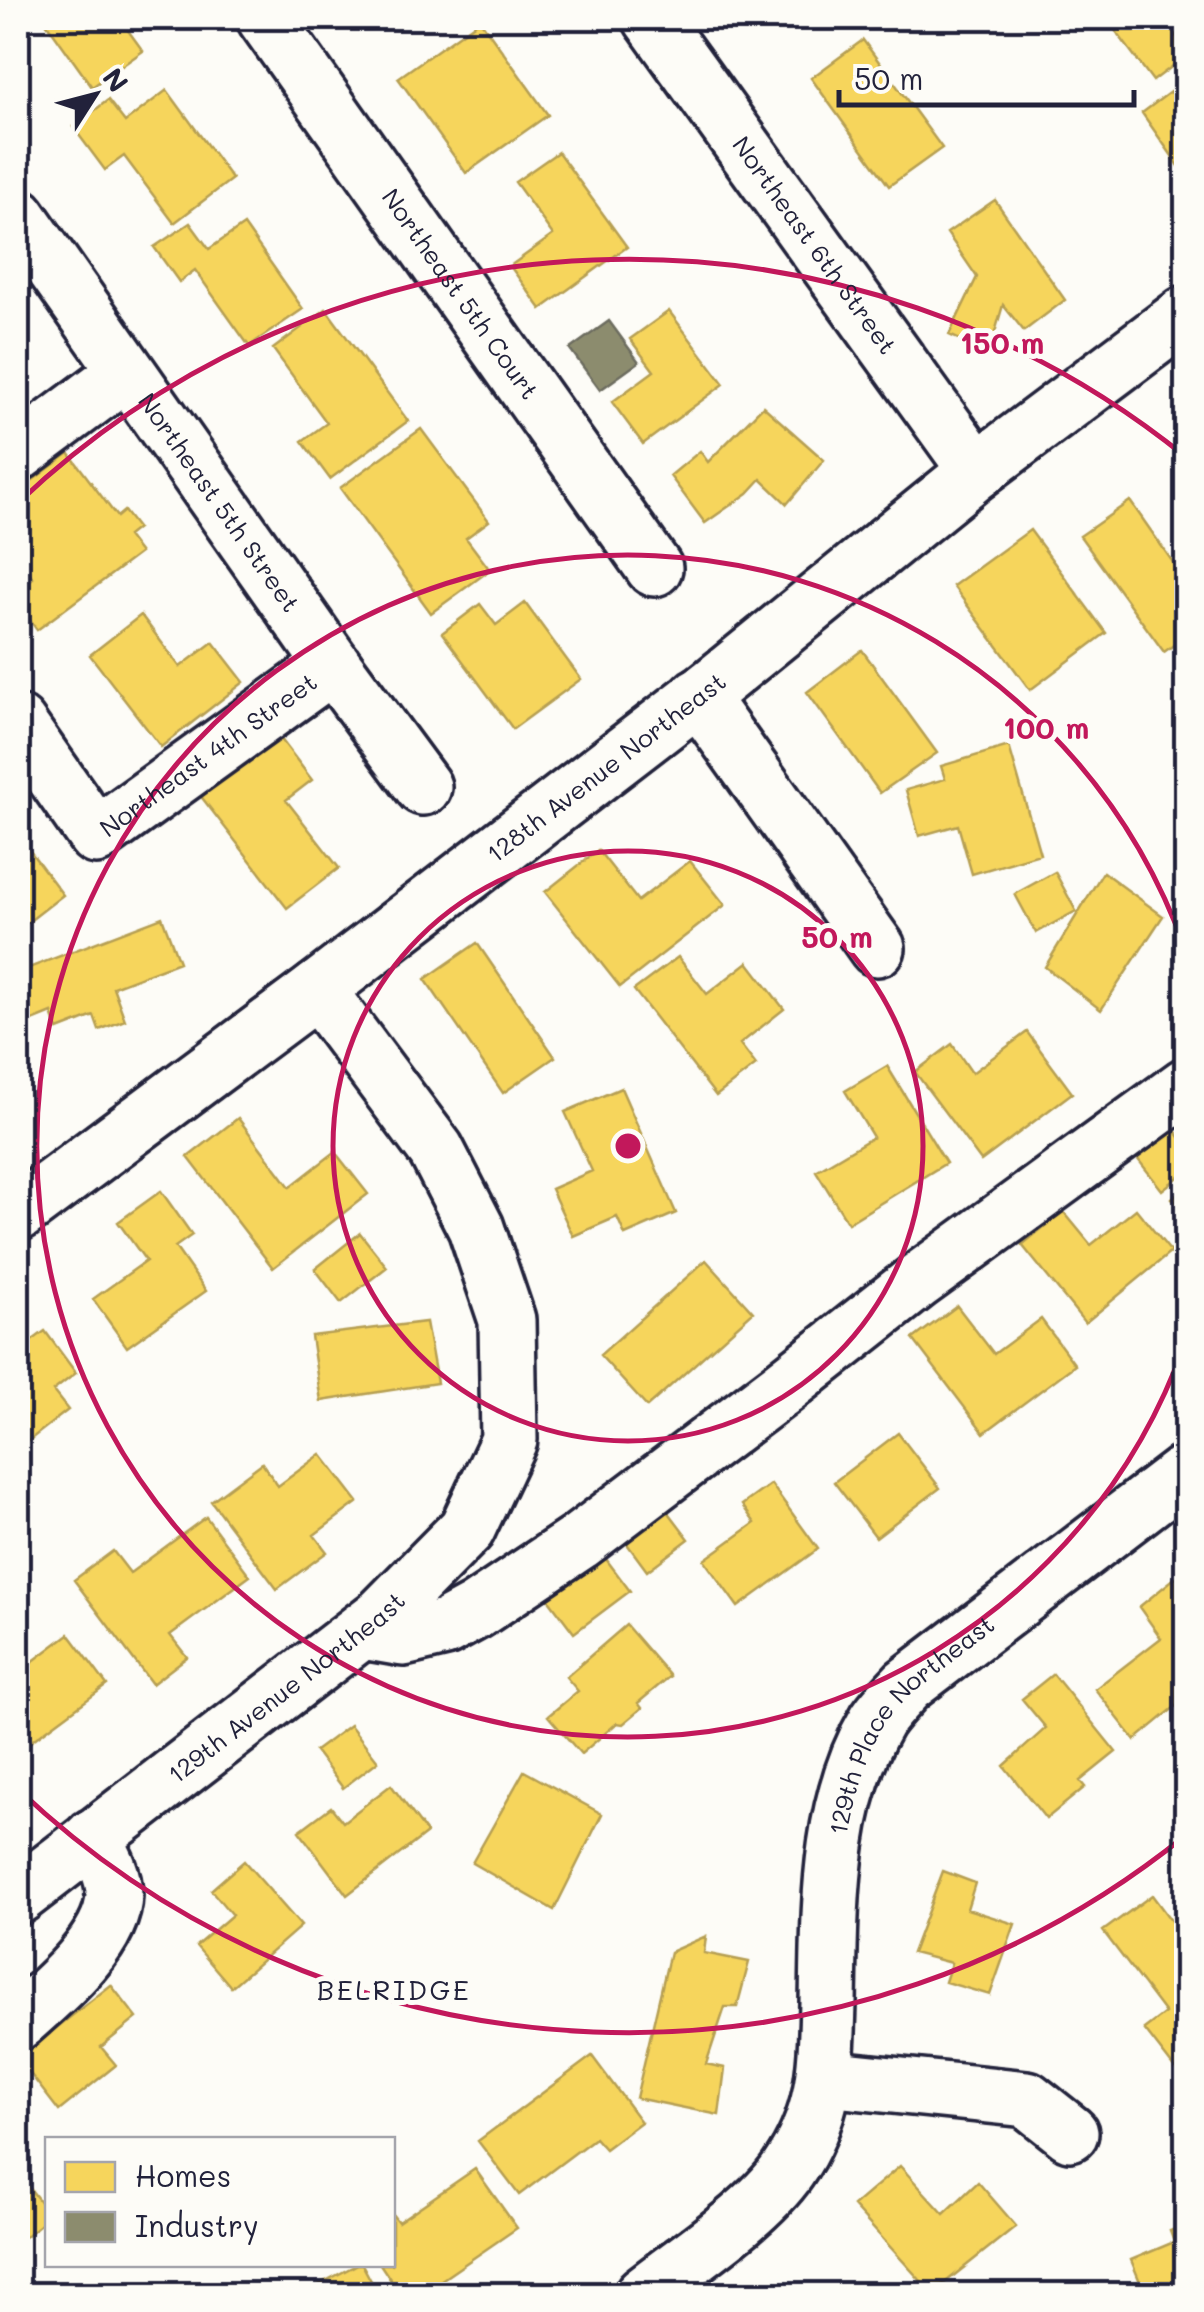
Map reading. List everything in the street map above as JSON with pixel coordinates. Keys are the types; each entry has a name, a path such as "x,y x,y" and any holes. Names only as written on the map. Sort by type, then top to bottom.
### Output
{"street":[{"name":"Northeast 5th Court","path":"265,18 654,568"},
{"name":"Northeast 6th Street","path":"650,18 977,472"},
{"name":"Northeast 5th Street","path":"18,216 423,788"},
{"name":"128th Avenue Northeast","path":"18,1213 317,990 698,696 977,472 1186,314"},
{"path":"18,453 126,372"},
{"name":"Northeast 4th Street","path":"18,724 96,836 333,665"},
{"path":"698,696 877,948"},
{"name":"129th Avenue Northeast","path":"18,1896 382,1615 467,1529 509,1440 506,1320 476,1228 436,1150 317,990"},
{"path":"362,1631 403,1638 445,1628 476,1612 579,1542 918,1281 1186,1086"},
{"name":"129th Place Northeast","path":"643,2294 754,2206 786,2174 818,2112 825,2078 831,1886 840,1818 856,1767 878,1719 907,1685 1186,1472"},
{"path":"18,2022 97,1943 111,1919 114,1891 108,1867 92,1837"},
{"path":"825,2078 1027,2099 1070,2133"}],"building: Homes":[{"path":"43,18 119,18 143,51 92,87"},
{"path":"722,18 745,18 730,29"},
{"path":"1106,18 1163,18 1186,50 1186,56 1153,81"},
{"path":"480,20 548,115 466,173 398,78"},
{"path":"863,40 942,148 889,186 811,78"},
{"path":"1186,80 1186,176 1142,113"},
{"path":"167,90 232,179 174,223 124,156 105,170 73,127 108,100 125,122"},
{"path":"558,152 627,247 541,309 510,266 553,235 515,182"},
{"path":"995,200 1065,300 1024,331 1003,305 989,353 949,335 977,277 947,233"},
{"path":"190,223 209,249 244,225 303,309 249,346 195,270 179,282 154,247"},
{"path":"326,309 408,421 330,479 302,441 327,423 273,349"},
{"path":"669,311 724,384 643,444 612,402 654,371 630,339"},
{"path":"763,406 824,460 787,504 761,479 705,523 670,476 700,451 708,462"},
{"path":"421,429 489,521 466,538 490,570 431,613 340,488"},
{"path":"69,453 117,517 124,511 137,528 127,536 140,553 37,630 18,604 18,590 33,578 18,556 18,491"},
{"path":"1130,501 1186,581 1186,636 1164,652 1080,536"},
{"path":"1030,530 1106,633 1030,690 953,586"},
{"path":"525,603 581,679 513,729 442,633 480,604 496,625"},
{"path":"141,615 180,667 213,642 244,682 161,747 90,655"},
{"path":"862,650 937,753 880,793 807,692"},
{"path":"274,730 312,780 286,800 339,868 287,908 196,790"},
{"path":"1009,746 1040,854 972,874 958,825 919,836 906,790 945,779 941,766"},
{"path":"18,835 63,895 18,930"},
{"path":"598,850 638,901 690,861 725,905 620,987 545,892"},
{"path":"1055,872 1076,911 1036,933 1015,894"},
{"path":"1103,872 1163,916 1101,1010 1045,967"},
{"path":"162,917 179,962 113,987 125,1020 99,1030 94,1016 58,1030 52,1013 18,1027 18,972"},
{"path":"477,943 555,1057 503,1093 425,979"},
{"path":"678,957 707,994 748,962 784,1009 740,1044 756,1065 716,1096 634,990"},
{"path":"1027,1032 1072,1093 981,1161 915,1072 952,1044 972,1073"},
{"path":"887,1066 946,1163 848,1223 816,1171 873,1137 845,1091"},
{"path":"621,1088 676,1213 625,1235 617,1217 573,1236 551,1189 592,1171 565,1112"},
{"path":"238,1118 290,1187 335,1152 368,1194 273,1268 188,1157"},
{"path":"1170,1124 1186,1145 1186,1171 1162,1190 1133,1153"},
{"path":"1186,1185 1186,1214 1172,1198"},
{"path":"161,1191 192,1235 175,1247 206,1291 127,1347 93,1299 146,1261 118,1222"},
{"path":"1136,1209 1171,1252 1085,1323 1022,1245 1063,1211 1091,1245"},
{"path":"360,1233 387,1267 341,1303 315,1269"},
{"path":"706,1260 753,1312 647,1407 600,1355"},
{"path":"957,1306 994,1354 1041,1319 1075,1365 984,1433 913,1339"},
{"path":"426,1322 437,1383 321,1401 311,1336"},
{"path":"45,1331 76,1373 53,1391 68,1410 18,1449 18,1334 26,1345"},
{"path":"898,1433 940,1488 876,1537 834,1482"},
{"path":"321,1454 358,1502 314,1535 327,1552 277,1589 211,1501 262,1463 278,1486"},
{"path":"771,1484 818,1549 738,1607 704,1560 755,1523 742,1505"},
{"path":"664,1506 689,1539 647,1571 622,1537"},
{"path":"206,1517 250,1576 170,1635 187,1657 152,1684 74,1580 113,1551 130,1573"},
{"path":"603,1555 630,1591 574,1633 547,1597"},
{"path":"1176,1577 1186,1591 1186,1698 1135,1740 1095,1689 1161,1638 1139,1607"},
{"path":"626,1625 670,1676 638,1703 642,1708 623,1724 617,1723 581,1754 548,1716 578,1691 566,1677"},
{"path":"69,1634 107,1685 18,1751 18,1661 24,1668"},
{"path":"1053,1674 1116,1752 1080,1781 1085,1787 1046,1819 1004,1766 1046,1728 1022,1699"},
{"path":"350,1725 378,1761 343,1788 315,1751"},
{"path":"524,1771 602,1814 554,1910 472,1863"},
{"path":"391,1785 427,1833 347,1895 299,1831 331,1807 343,1822"},
{"path":"244,1861 301,1926 231,1987 196,1946 232,1915 211,1890"},
{"path":"943,1871 975,1883 967,1909 1015,1924 990,1995 945,1982 951,1963 912,1953"},
{"path":"1152,1895 1186,1941 1186,2061 1175,2069 1144,2029 1165,2013 1103,1931"},
{"path":"706,1936 704,1953 749,1962 737,2007 725,2007 706,2064 725,2068 719,2115 636,2098 670,1952"},
{"path":"111,1985 137,2018 101,2047 116,2065 59,2111 18,2058"},
{"path":"592,2056 641,2122 605,2149 595,2138 519,2195 478,2141"},
{"path":"900,2166 944,2214 978,2182 1016,2226 932,2293 853,2206"},
{"path":"475,2169 517,2228 421,2294 400,2294 382,2267 395,2267 395,2218 398,2222"},
{"path":"18,2173 45,2208 45,2220 18,2242"},
{"path":"1186,2225 1186,2294 1145,2294 1131,2260 1174,2242 1170,2231"},
{"path":"352,2267 364,2267 378,2294 301,2294"},
{"path":"784,2282 793,2294 768,2294"}],"building: Industry":[{"path":"609,321 639,362 600,390 570,349"}],"district":[{"name":"BELRIDGE","path":"394,1990"}]}
